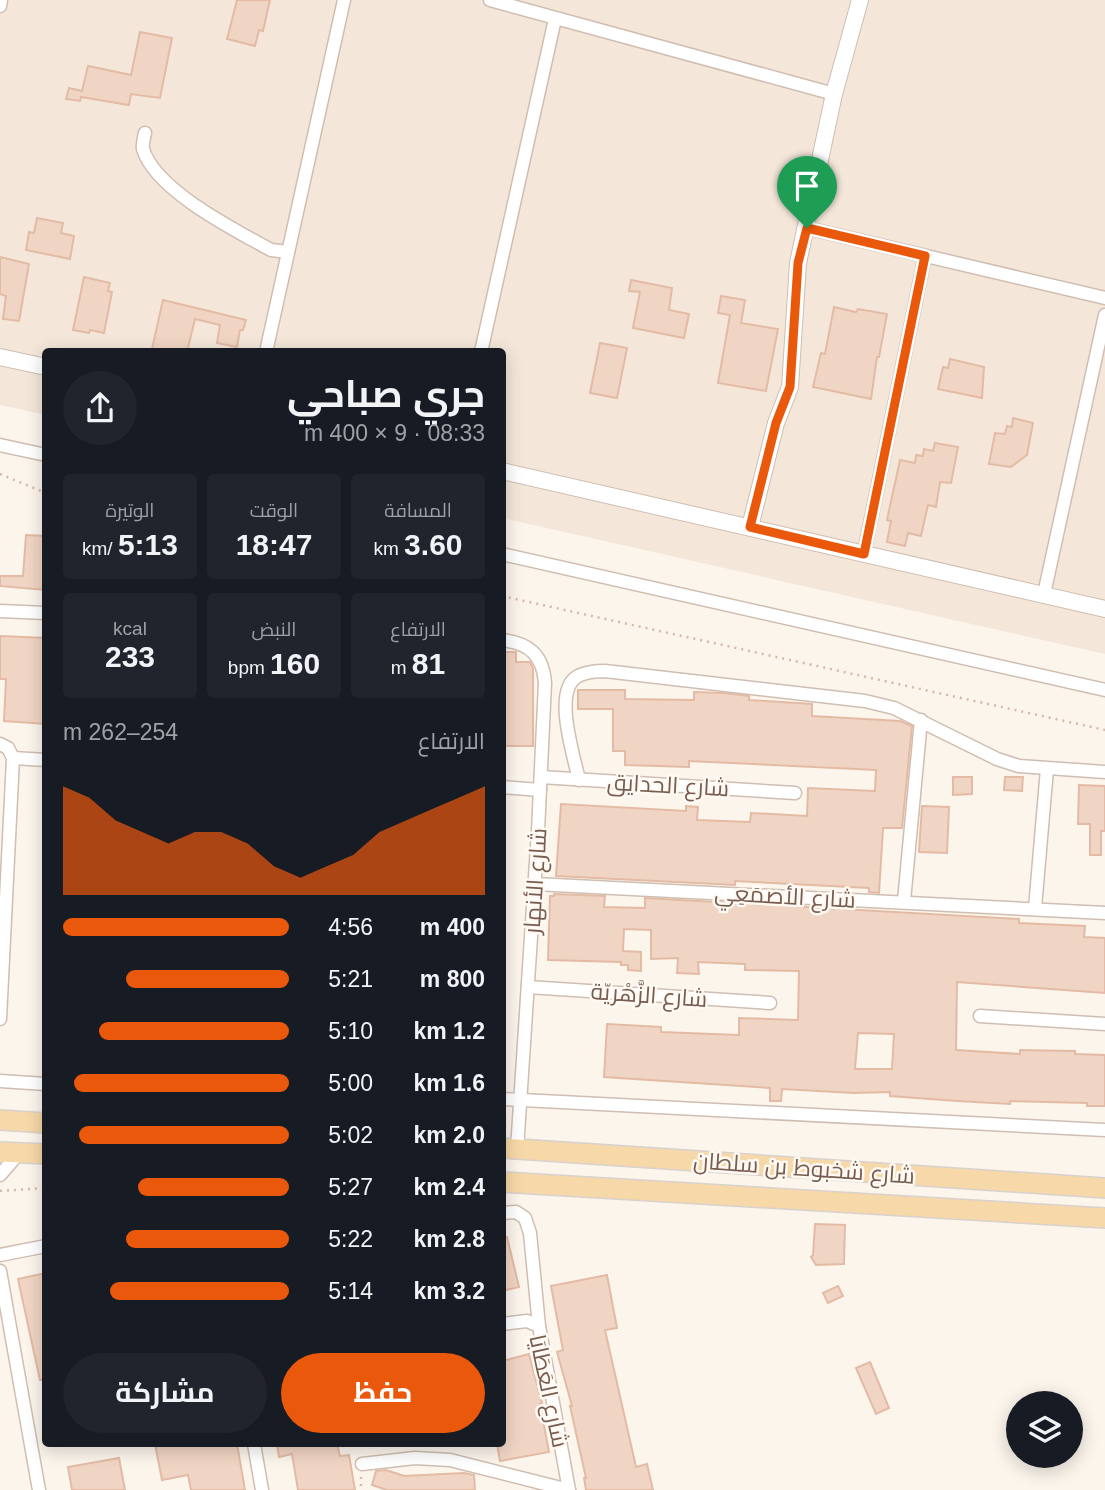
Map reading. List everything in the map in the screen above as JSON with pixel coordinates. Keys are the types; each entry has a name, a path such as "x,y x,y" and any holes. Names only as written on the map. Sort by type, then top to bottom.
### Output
{"main road":[{"path":"0,1121 42,1123"},
{"name":"شارع شخبوط بن سلطان","path":"510,1148 1105,1188"},
{"path":"10,1152 42,1154"},
{"name":"شارع شخبوط بن سلطان","path":"506,1182 1105,1219"}],"street":[{"path":"0,6 1,0"},
{"path":"267,348 344,0"},
{"path":"489,0 834,94"},
{"path":"750,527 776,423 790,387 798,263 834,94 860,0"},
{"path":"482,348 555,19"},
{"path":"145,133 142,148 155,171 180,196 271,250 288,252"},
{"path":"807,228 1105,298"},
{"path":"864,554 925,256"},
{"path":"1044,594 1105,315"},
{"path":"0,357 42,366"},
{"path":"0,444 42,454"},
{"path":"506,472 1105,609"},
{"path":"506,555 1105,690"},
{"path":"0,611 42,613"},
{"name":"شارع الأنهار","path":"506,640 516,641 536,653 544,672 528,987 520,1099 510,1148"},
{"path":"579,780 566,722 568,685 577,676 605,671 865,701 894,708 997,759 1019,766 1105,772"},
{"path":"904,901 921,720"},
{"path":"0,744 8,748 13,758 5,841 0,1019"},
{"path":"13,758 42,760"},
{"path":"1035,908 1047,769"},
{"name":"شارع الحدايق","path":"506,788 579,780 795,793"},
{"name":"شارع الأصمَعِي","path":"535,884 1105,913"},
{"name":"شارع الزَّهْريّة","path":"528,987 770,1003"},
{"path":"980,1016 1105,1024"},
{"path":"0,1080 42,1084"},
{"path":"506,1099 1105,1130"},
{"path":"0,1175 10,1152"},
{"path":"506,1213 516,1212 525,1218 530,1233 539,1326"},
{"path":"0,1255 42,1247"},
{"path":"0,1271 39,1490"},
{"name":"شارع العَطَايَا","path":"506,1324 527,1321 539,1326 569,1490"},
{"path":"254,1447 261,1490"},
{"path":"362,1464 415,1458 450,1460 569,1490"}],"path":[{"path":"0,474 42,491"},
{"path":"506,597 1105,730"},
{"path":"0,1191 42,1188"}],"shaded area":[{"path":"0,0 1105,0 1105,654 506,519 506,348 42,348 42,414 0,405"}],"building":[{"path":"237,0 270,0 263,31 259,30 255,46 227,39"},
{"path":"140,32 172,38 160,98 131,94 129,105 81,97 80,101 66,99 69,88 82,91 88,66 131,75"},
{"path":"37,218 63,223 61,233 74,236 70,259 26,250 29,232 34,233"},
{"path":"0,257 29,264 19,321 3,319 6,296 0,294"},
{"path":"84,277 110,283 108,291 112,292 104,333 73,330"},
{"path":"631,280 672,288 669,310 689,314 684,338 633,328 640,292 629,291"},
{"path":"721,296 745,300 741,323 778,329 766,391 718,383 730,315 718,313"},
{"path":"163,300 246,320 243,330 240,330 237,347 217,343 220,325 195,319 188,348 152,348"},
{"path":"834,307 887,314 871,399 813,387 821,353 825,354"},
{"path":"600,343 627,348 617,398 590,393"},
{"path":"950,359 984,367 982,398 938,389 943,367 948,368"},
{"path":"1013,418 1033,423 1027,455 1011,467 989,464 995,433 1005,434 1007,426 1012,427"},
{"path":"935,443 958,447 951,483 940,482 936,507 928,505 921,536 908,533 905,546 887,542 891,521 887,520 900,460 915,463 916,455 923,456 924,449 933,451"},
{"path":"26,535 42,536 42,590 0,586 0,576 23,576"},
{"path":"0,636 42,638 42,724 4,721 6,679 0,679"},
{"path":"506,652 516,652 516,662 530,662 533,668 533,746 506,746"},
{"path":"578,690 625,690 625,699 694,700 694,692 723,693 749,696 749,700 812,704 812,716 900,721 912,726 902,828 883,828 879,893 869,892 869,888 735,881 735,885 556,876 561,804 686,811 686,806 698,807 697,820 750,822 751,813 807,816 808,788 875,791 876,770 689,761 689,767 625,765 625,751 613,751 613,709 578,709"},
{"path":"953,777 972,777 972,794 953,795"},
{"path":"1005,777 1023,777 1022,791 1004,790"},
{"path":"1079,785 1105,786 1105,831 1101,831 1101,855 1090,855 1090,824 1078,824"},
{"path":"922,806 949,807 947,853 919,852"},
{"path":"550,896 605,896 604,907 645,908 645,898 1019,919 1019,923 1085,926 1084,937 1105,938 1105,993 957,982 956,1050 1020,1054 1020,1050 1075,1051 1075,1054 1105,1055 1105,1106 1010,1101 1010,1104 890,1096 890,1092 782,1089 781,1101 770,1101 770,1088 604,1077 607,1024 661,1027 661,1032 739,1035 739,1018 798,1020 799,971 745,970 745,964 698,962 699,974 677,973 678,958 651,959 651,930 624,929 623,951 641,952 641,971 628,970 628,965 621,965 621,962 548,960","holes":["858,1033 894,1034 892,1069 855,1069"]},
{"path":"815,1224 845,1225 844,1264 816,1265 811,1257"},
{"path":"506,1237 519,1287 506,1290"},
{"path":"42,1274 42,1380 40,1380 18,1279"},
{"path":"607,1275 617,1328 605,1330 636,1467 647,1464 653,1490 586,1490 572,1406 557,1352 563,1350 551,1286"},
{"path":"838,1286 843,1296 828,1303 823,1293"},
{"path":"529,1354 542,1403 540,1404 549,1452 500,1461 498,1447 506,1447 506,1360"},
{"path":"870,1362 889,1408 876,1414 856,1368"},
{"path":"156,1447 238,1447 245,1490 191,1490 188,1475 162,1480"},
{"path":"277,1447 338,1447 340,1456 349,1455 355,1490 298,1490 292,1454 279,1457"},
{"path":"119,1458 125,1490 72,1490 68,1467"},
{"path":"386,1470 404,1476 464,1473 474,1475 475,1490 387,1490 372,1485 376,1471"}],"route":[{"path":"807,228 925,256 864,554 750,527 776,423 790,387 798,263 807,228"}]}
